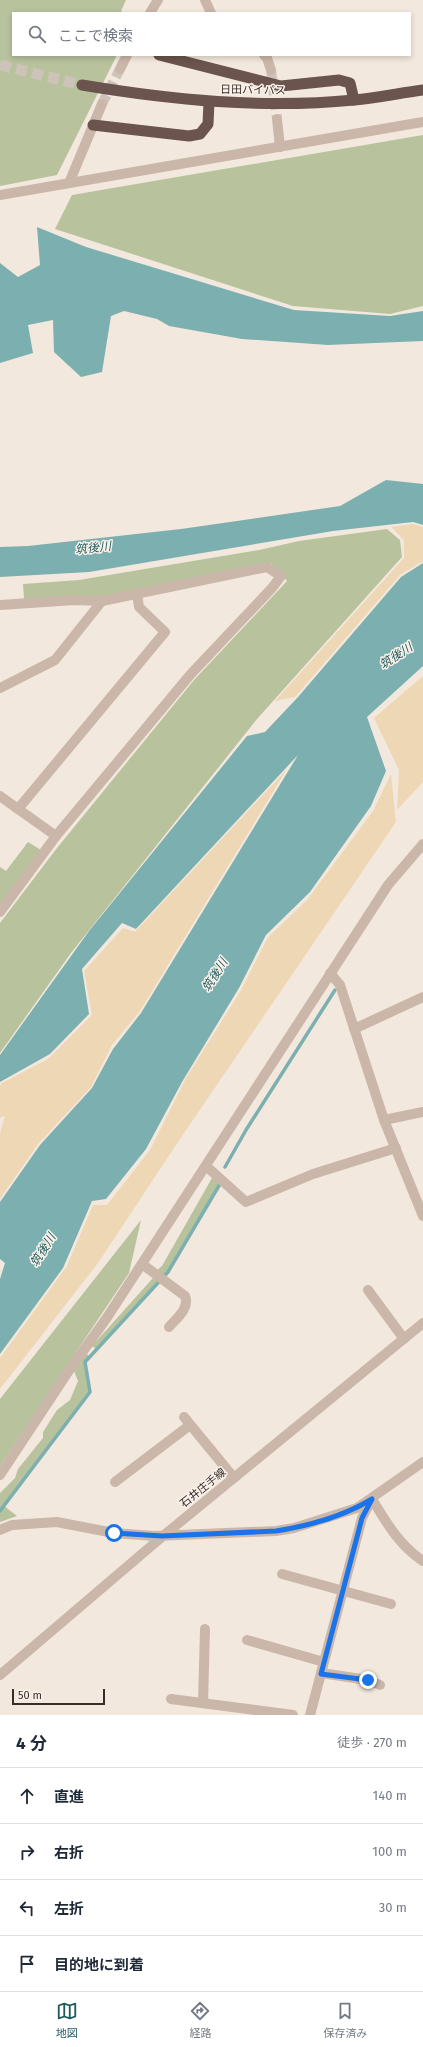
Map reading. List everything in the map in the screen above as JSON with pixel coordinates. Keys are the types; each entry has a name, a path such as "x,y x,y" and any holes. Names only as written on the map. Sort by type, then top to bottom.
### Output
{"highway":[{"path":"163,56 281,86 339,80 350,83 354,100"},
{"name":"日田バイパス","path":"82,85 146,96 209,102 278,104 354,100 423,90"},
{"path":"93,125 189,136 200,134 208,124 209,102"}],"street":[{"path":"151,12 158,0"},
{"path":"205,0 211,12"},
{"path":"120,69 126,56"},
{"path":"265,56 271,70"},
{"path":"69,182 102,104"},
{"path":"277,120 280,147"},
{"path":"0,195 423,122"},
{"path":"0,605 75,600 102,601 267,567 281,576 272,588 190,675 56,836 0,912"},
{"path":"18,809 166,632 139,607 137,594"},
{"path":"0,688 55,660 102,601"},
{"path":"0,796 56,836"},
{"path":"0,1475 142,1264 388,885 423,844"},
{"path":"330,973 340,985 384,1120 423,1216"},
{"path":"354,1029 423,997"},
{"path":"384,1120 423,1112"},
{"path":"206,1166 246,1202 314,1174 396,1148"},
{"path":"142,1264 185,1296 187,1301 185,1307 169,1327"},
{"path":"368,1290 404,1339"},
{"name":"石井庄手線","path":"0,1675 162,1536 423,1323"},
{"path":"115,1482 187,1421 234,1478"},
{"path":"0,1530 12,1525 58,1522 114,1533 162,1536 276,1531 294,1528 357,1508 423,1462"},
{"path":"372,1499 393,1532 410,1552 423,1560"},
{"path":"310,1715 362,1518 372,1499"},
{"path":"282,1574 391,1604"},
{"path":"203,1703 205,1629"},
{"path":"246,1640 324,1662"},
{"path":"321,1674 368,1680 380,1685"},
{"path":"171,1699 293,1715"}],"green space":[{"path":"0,0 126,0 121,11 122,12 12,12 12,56 116,56 57,175 0,186"},
{"path":"423,135 423,306 390,314 293,306 55,229 72,195"},
{"path":"387,529 400,540 402,557 257,719 71,953 0,1053 0,923 57,848 194,680 287,581 271,563 98,597 24,599 23,584 79,580 259,550 299,541"},
{"path":"28,842 41,850 0,908 0,867 6,871"},
{"path":"212,1178 219,1183 167,1272 163,1275 156,1271 162,1266"},
{"path":"141,1220 129,1273 0,1466 0,1399"},
{"path":"153,1278 158,1282 96,1349 92,1346"},
{"path":"86,1353 89,1356 84,1363 89,1392 3,1505 17,1516 0,1522 0,1493 15,1478 18,1469 43,1438 43,1432 57,1410 70,1400 78,1381 74,1371"}],"sand":[{"path":"413,524 423,527 423,561 400,575 295,697 275,701 404,558 404,540 391,527"},
{"path":"423,676 423,782 397,810 399,770 374,718"},
{"path":"287,769 140,1011 112,1045 91,1087 38,1144 0,1199 0,1133 5,1116 0,1118 0,1086 2,1083 48,1059 92,1015 84,971 123,928 135,932"},
{"path":"391,774 396,822 178,1142 98,1263 0,1389 0,1358 67,1266 93,1205 107,1205 150,1150 186,1078 240,992 268,937 307,900 373,811"}],"water":[{"path":"37,227 86,247 294,310 390,316 423,311 423,341 328,345 242,339 169,326 157,319 124,311 111,316 102,372 81,377 54,352 53,320 28,325 33,353 0,363 0,263 18,277 40,265"},
{"name":"筑後川","path":"386,480 423,484 423,525 413,522 333,531 89,572 0,577 0,547 28,546 181,529 340,506"},
{"name":"筑後川","path":"423,563 423,666 367,717 386,771 371,806 310,892 266,935 239,988 182,1082 146,1149 106,1199 92,1201 63,1268 0,1354 0,1279 5,1263 0,1259 0,1202 40,1145 92,1088 113,1049 141,1013 298,755 136,929 122,923 82,969 89,1014 50,1054 0,1082 0,1055 89,931 247,736 265,732 298,697 401,577"}],"waterway":[{"path":"225,1167 246,1130 335,990"},
{"path":"0,1511 90,1392 85,1362 168,1272 220,1184"}],"tunnel":[{"path":"0,65 82,85"},
{"path":"102,104 120,69"},
{"path":"271,70 277,119"}],"route":[{"path":"114,1533 162,1536 276,1531 294,1528 357,1508 372,1499 362,1518 321,1674 368,1680"}]}
